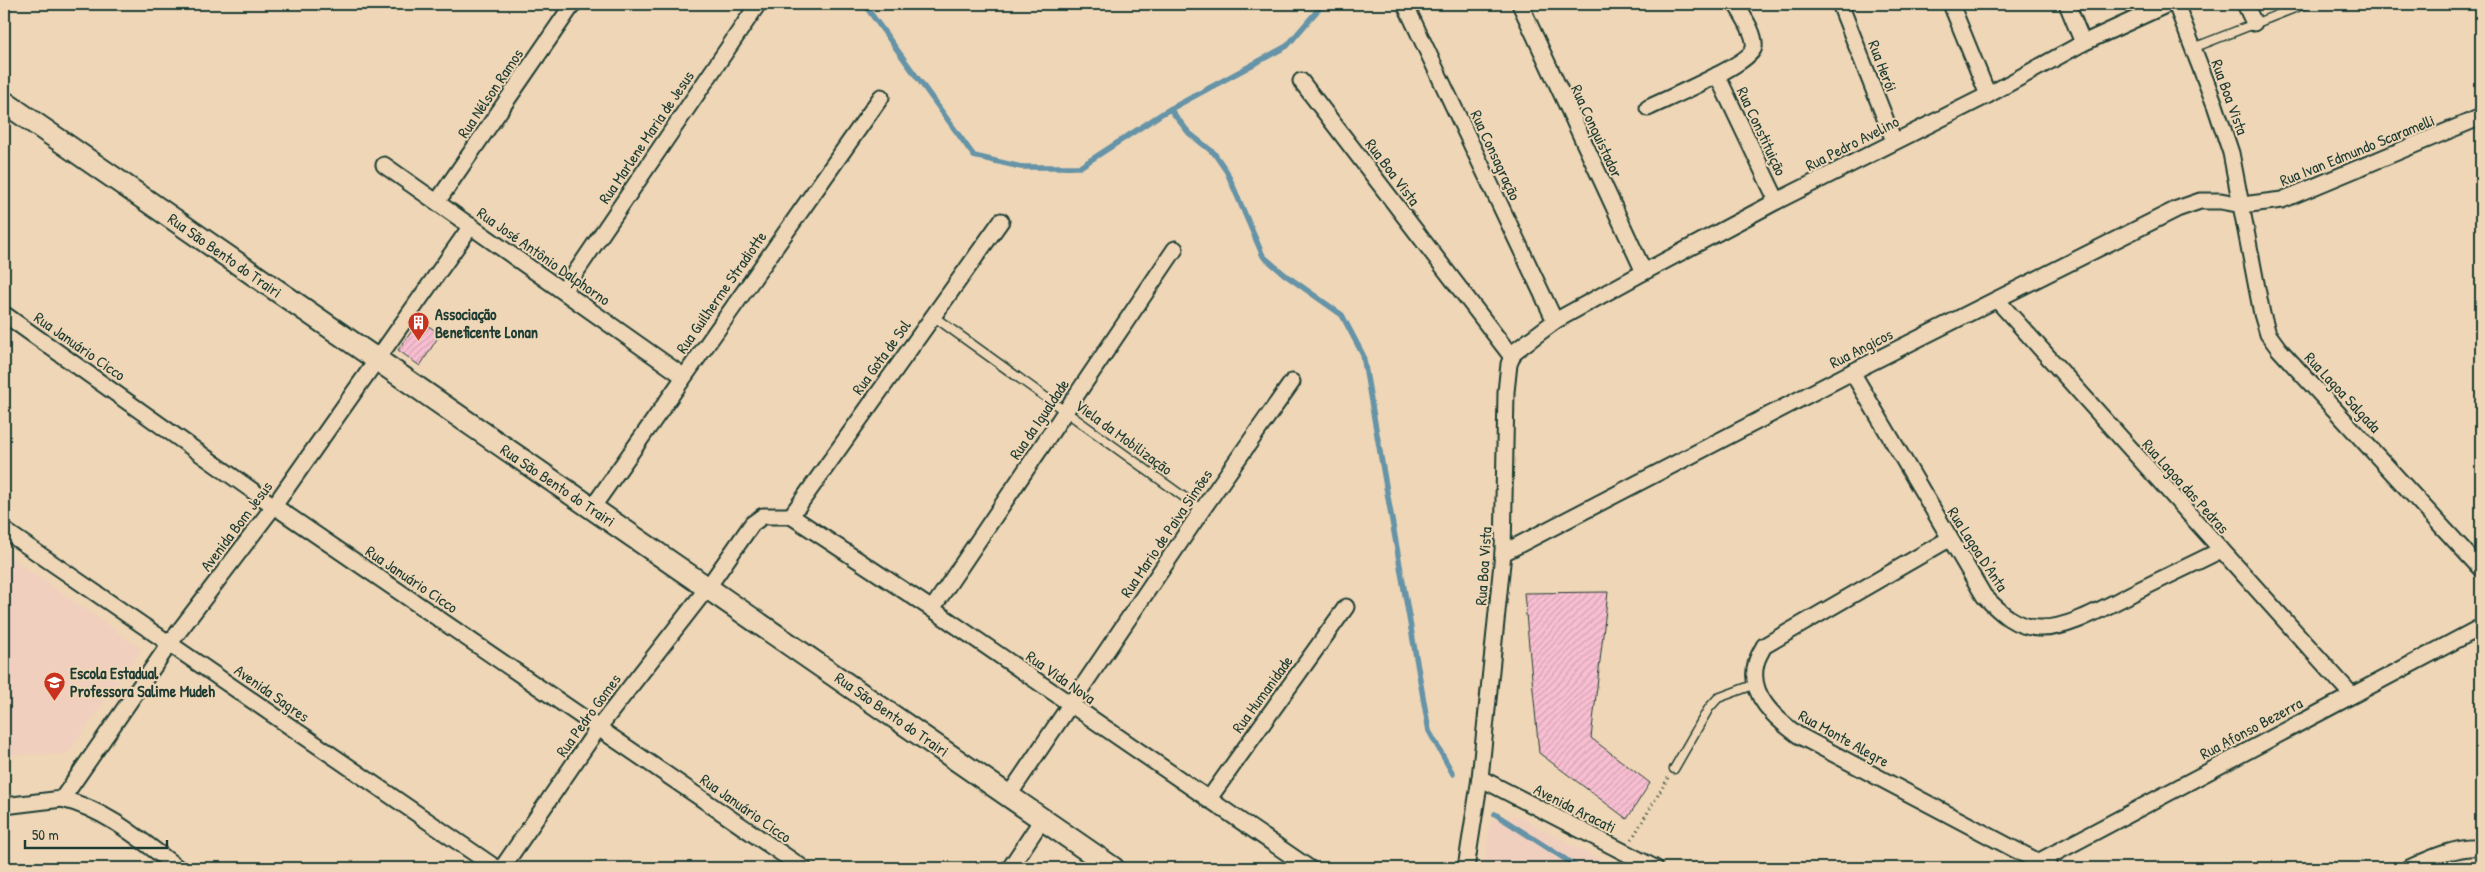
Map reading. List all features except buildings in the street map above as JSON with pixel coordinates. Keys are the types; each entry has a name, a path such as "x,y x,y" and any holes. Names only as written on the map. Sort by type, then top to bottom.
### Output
{"street":[{"name":"Rua Nélson Ramos","path":"437,202 573,4"},
{"name":"Rua Marlene Maria de Jesus","path":"563,291 758,4"},
{"name":"Rua Consagração","path":"1405,4 1555,321"},
{"name":"Rua Conquistador","path":"1520,4 1644,272"},
{"path":"1648,108 1746,59 1754,47 1753,39 1736,4"},
{"name":"Rua Herói","path":"1840,4 1894,141"},
{"path":"1951,4 1988,95"},
{"path":"2067,4 2083,43"},
{"name":"Rua Pedro Avelino","path":"1555,321 1776,201 1988,95 2083,43 2168,4"},
{"name":"Rua Boa Vista","path":"2176,4 2215,105 2231,153 2242,205"},
{"path":"2245,4 2254,23"},
{"name":"Rua Constituição","path":"1717,75 1776,201"},
{"name":"Rua Boa Vista","path":"1301,81 1512,357 1506,392 1503,553 1480,778"},
{"name":"Rua Guilherme Stradiotte","path":"592,508 881,97"},
{"name":"Rua São Bento do Trairi","path":"4,102 1113,868"},
{"name":"Rua Ivan Edmundo Scaramelli","path":"2242,205 2282,200 2481,117"},
{"name":"Rua José Antônio Dalphorno","path":"384,165 683,376"},
{"name":"Rua Angicos","path":"1503,553 1852,372 2177,209 2200,202 2221,201 2242,205"},
{"name":"Rua Lagoa Salgada","path":"2242,205 2262,314 2268,334 2279,349 2481,569"},
{"name":"Rua Gota de Sol","path":"791,516 1001,221"},
{"name":"Avenida Bom Jesus","path":"62,799 170,644 274,506 471,226"},
{"name":"Rua da Igualdade","path":"932,609 1176,249"},
{"name":"Rua Lagoa das Pedras","path":"1997,300 2351,694"},
{"name":"Rua Januário Cicco","path":"4,314 274,506 803,868"},
{"path":"1512,357 1514,352 1555,321"},
{"name":"Rua Lagoa D'Anta","path":"1852,372 1984,596 2003,615 2020,624 2038,628 2058,625 2086,616 2221,550"},
{"name":"Rua Mario de Paiva Simões","path":"1009,795 1202,510 1292,382"},
{"name":"Rua Pedro Gomes","path":"502,868 599,728 708,587 757,519 763,516 791,516"},
{"name":"Rua Vida Nova","path":"791,516 932,609 1208,800 1310,868"},
{"name":"Avenida Sagres","path":"4,530 496,868"},
{"name":"Rua Monte Alegre","path":"1949,539 1764,646 1756,665 1756,684 1765,705 1777,720 1798,735 2044,865"},
{"name":"Rua Humanidade","path":"1208,800 1346,607"},
{"name":"Rua Afonso Bezerra","path":"2044,865 2351,694 2481,626"},
{"path":"1466,868 1480,778"},
{"name":"Avenida Aracati","path":"1480,778 1655,868"},
{"path":"4,806 62,799 82,804 100,813 178,868"},
{"path":"1010,868 1043,818"},
{"path":"2409,868 2434,856 2472,847 2481,848"}],"lane":[{"path":"2193,48 2305,4"},
{"name":"Viela da Mobilização","path":"933,316 1202,510"},
{"path":"1674,769 1709,708 1718,698 1756,684"}],"path":[{"path":"1624,853 1674,769"}],"shaded area":[{"name":"Escola Estadual Professora Salime Mudeh","path":"4,553 142,649 67,754 4,755"},
{"path":"1515,815 1614,868 1484,868 1490,822"}],"waterway":[{"path":"864,4 974,156 1021,167 1080,167 1163,113 1287,46 1323,4"},
{"path":"1170,109 1189,133 1214,153 1227,172 1263,256 1284,274 1342,315 1363,355 1429,731 1453,774"},
{"path":"1495,814 1579,868"}],"place":[{"name":"Associação Beneficente Lonan","path":"419,342"},
{"name":"Escola Estadual Professora Salime Mudeh","path":"54,701"}]}
